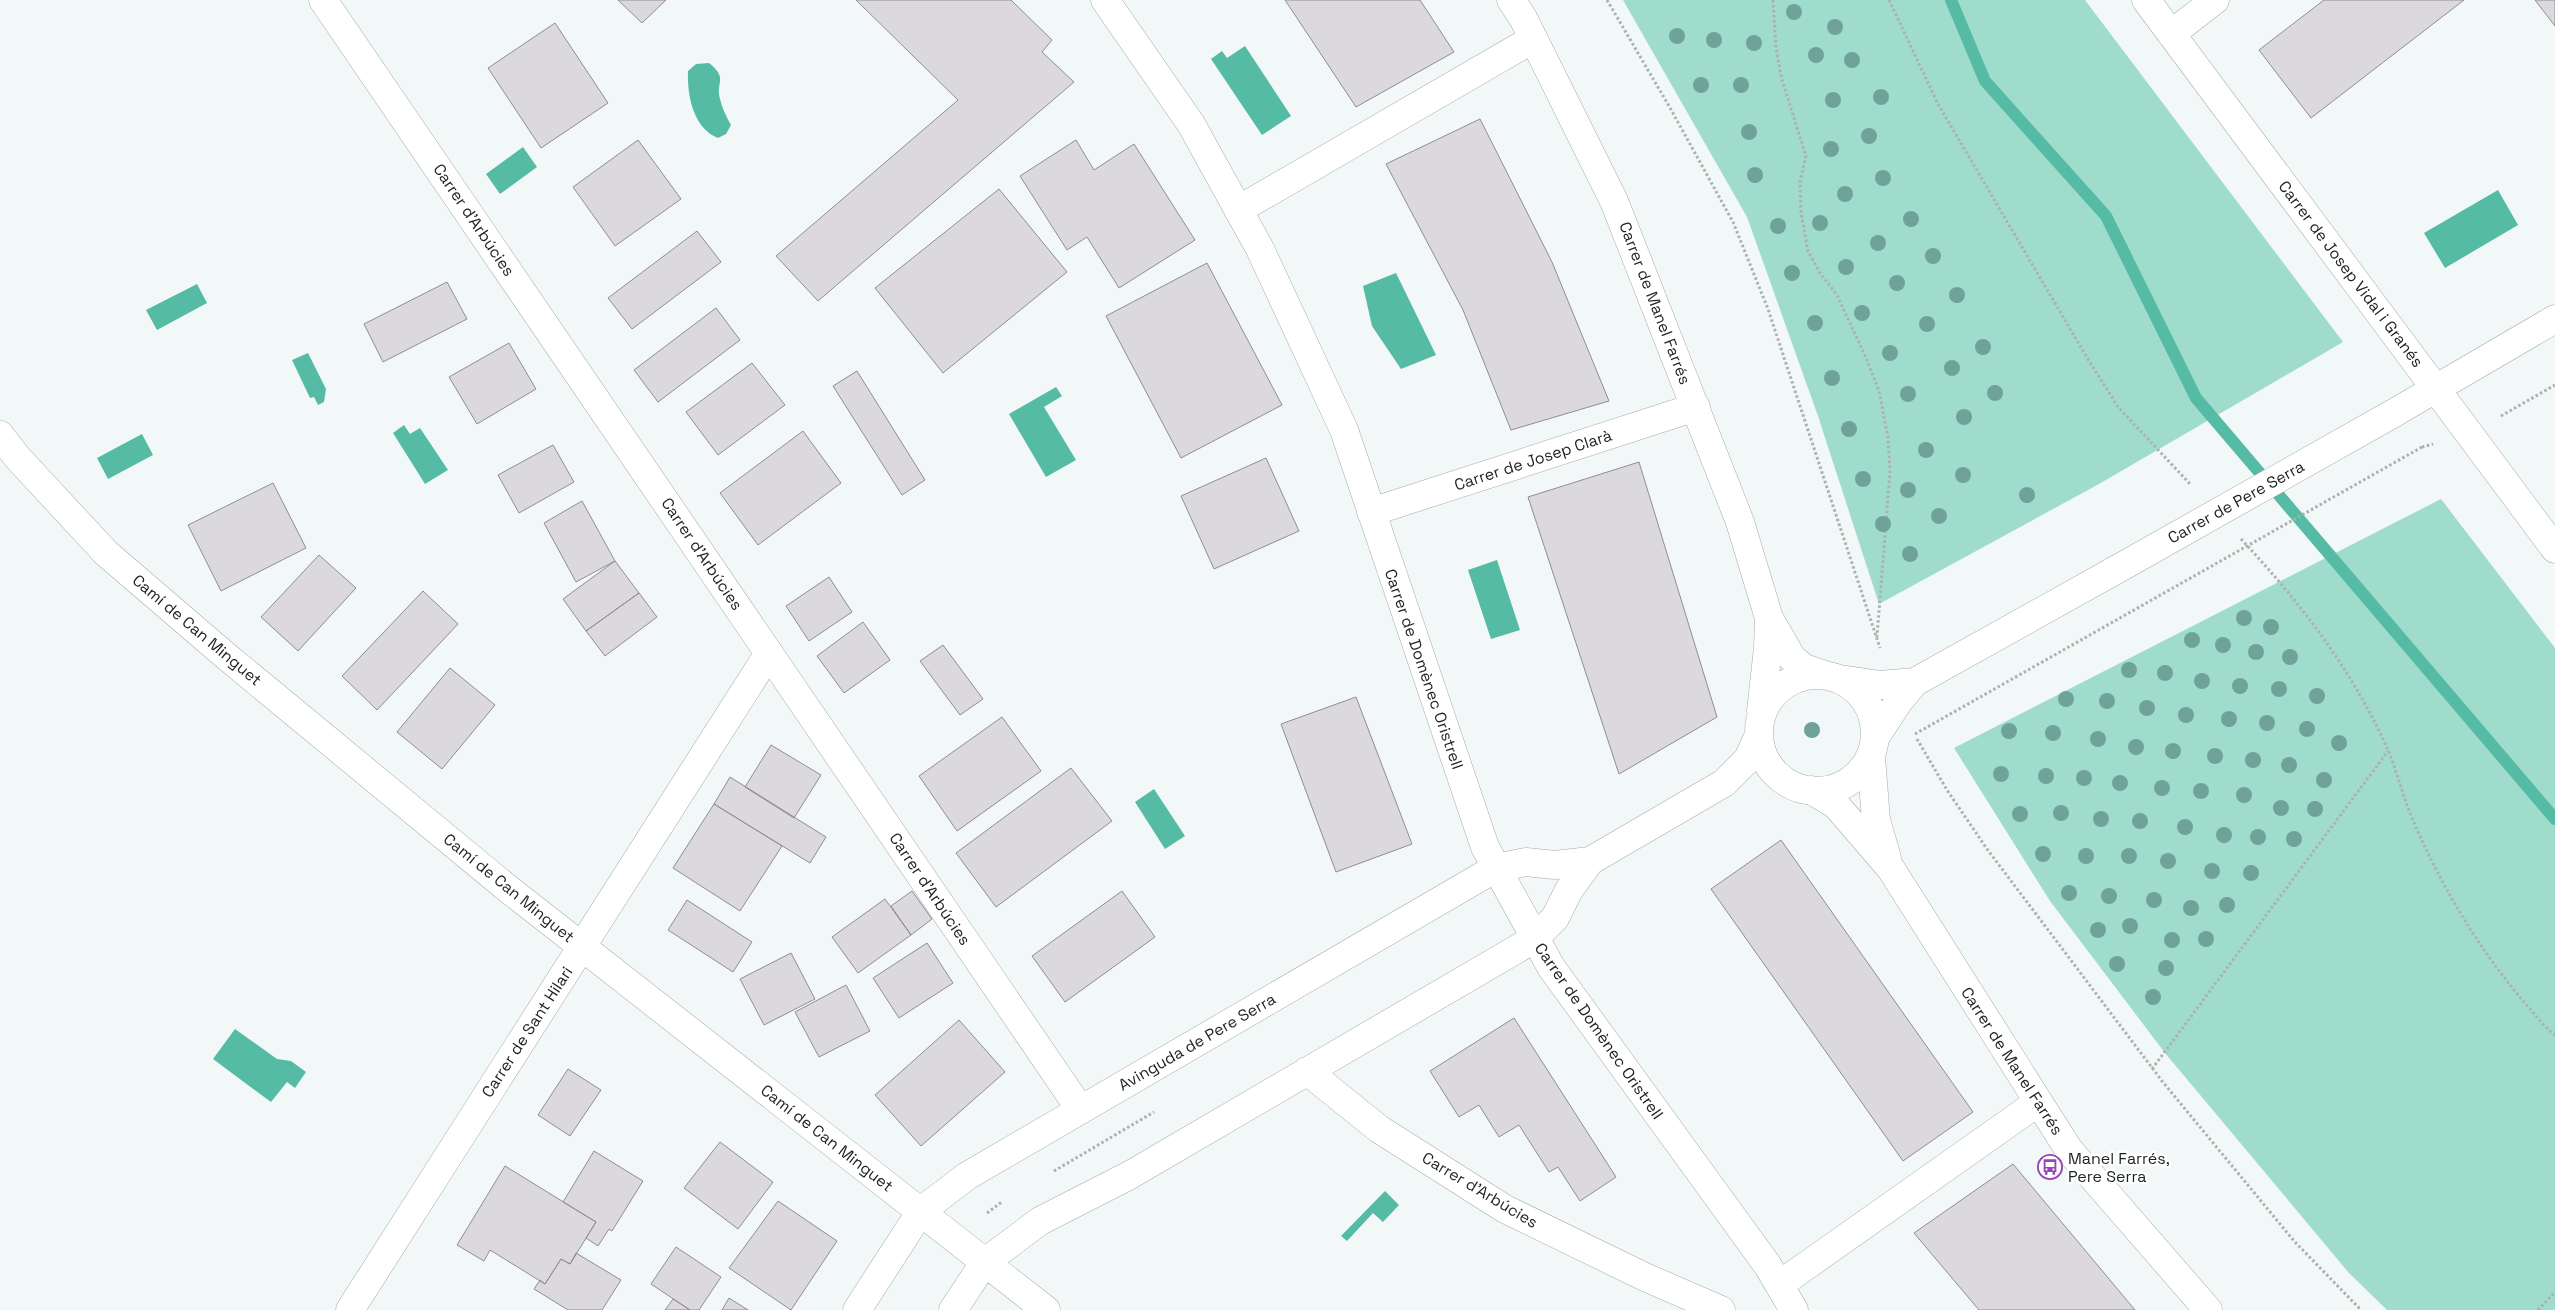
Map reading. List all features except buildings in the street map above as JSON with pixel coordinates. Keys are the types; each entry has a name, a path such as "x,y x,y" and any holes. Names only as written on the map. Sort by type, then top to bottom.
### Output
{"street":[{"name":"Carrer d'Arbúcies","path":"323,0 1080,1110"},
{"name":"Carrer de Domènec Oristrell","path":"1106,0 1191,124 1260,249 1344,430 1485,847 1496,868 1534,939 1552,967 1779,1285 1794,1310"},
{"name":"Carrer de Manel Farrés","path":"1511,0 1533,39 1614,200 1740,522 1769,618 1792,658 1804,668 1832,676"},
{"name":"Carrer de Josep Vidal i Granés","path":"2146,0 2555,549"},
{"path":"2172,34 2215,0"},
{"path":"1238,210 1533,39"},
{"name":"Carrer de Pere Serra","path":"1832,676 1880,685 1915,682 2437,389 2555,319"},
{"name":"Carrer de Josep Clarà","path":"1371,512 1696,407"},
{"name":"Camí de Can Minguet","path":"0,435 17,458 106,553 233,662 582,946 1046,1310"},
{"name":"Carrer de Manel Farrés","path":"1759,728 1768,648 1769,618"},
{"name":"Carrer de Sant Hilari","path":"350,1310 769,653"},
{"path":"1832,676 1856,689 1865,699 1874,718 1873,746 1862,771 1848,783 1829,790 1801,788 1776,774 1764,757 1759,728 1769,699 1780,687 1799,677 1832,676"},
{"name":"Carrer de Pere Serra","path":"1873,746 1915,682"},
{"name":"Avinguda de Pere Serra","path":"857,1310 921,1211 967,1176 1496,868 1526,862 1555,865 1590,861 1724,783 1748,759 1759,728"},
{"name":"Carrer de Manel Farrés","path":"1873,746 1876,820 1891,869"},
{"name":"Avinguda de Pere Serra","path":"1724,783 1745,779 1768,780 1801,788"},
{"name":"Carrer de Manel Farrés","path":"1801,788 1836,805 1891,869 2037,1103 2069,1150 2208,1310"},
{"name":"Avinguda de Pere Serra","path":"954,1310 984,1263 1040,1221 1130,1175 1534,939 1555,918 1569,890 1590,861"},
{"name":"Carrer d'Arbúcies","path":"1307,1072 1379,1129 1505,1209 1647,1278 1721,1310"},
{"path":"1779,1285 2037,1103"}],"path":[{"path":"1773,0 1776,49 1782,80 1806,156 1800,182 1800,205 1808,251 1820,274 1837,295 1867,360 1879,391 1888,438 1890,471 1877,639"},
{"path":"1915,734 2422,447"},
{"path":"2152,1068 2388,751"},
{"path":"1053,1171 1156,1110"},
{"path":"960,1242 993,1207 1010,1197"},
{"path":"2538,1310 2555,1292"}],"shaded area":[{"path":"1623,0 2085,0 2343,342 2099,484 1879,604 1818,416 1747,217"},
{"path":"1245,46 1291,116 1262,135 1211,59 1222,51 1227,58"},
{"path":"709,63 715,68 720,77 720,99 731,125 726,134 718,138 709,133 697,119 690,100 688,71 696,64"},
{"path":"523,147 537,167 500,194 486,174"},
{"path":"2498,190 2518,225 2445,268 2424,233"},
{"path":"1396,273 1436,355 1401,369 1372,326 1363,286"},
{"path":"197,284 207,303 157,330 146,310"},
{"path":"308,353 326,389 324,402 318,405 314,397 310,398 292,360"},
{"path":"1056,387 1062,396 1044,407 1076,460 1046,477 1009,414"},
{"path":"404,425 410,434 420,428 448,470 425,484 393,433"},
{"path":"142,434 153,455 108,479 97,458"},
{"path":"2441,499 2555,648 2555,1310 2387,1310 2349,1273 2165,1053 2050,901 1954,748"},
{"path":"1497,560 1520,630 1491,639 1468,570"},
{"path":"1154,789 1185,836 1165,849 1135,802"},
{"path":"235,1029 277,1059 291,1061 306,1072 295,1088 287,1082 271,1102 213,1059"},
{"path":"1385,1191 1399,1205 1383,1222 1373,1213 1347,1241 1341,1236"}],"waterway":[{"path":"1951,0 1985,81 2106,216 2196,398 2555,819"}],"place":[{"name":"Manel Farrés, Pere Serra","path":"2050,1167"}]}
